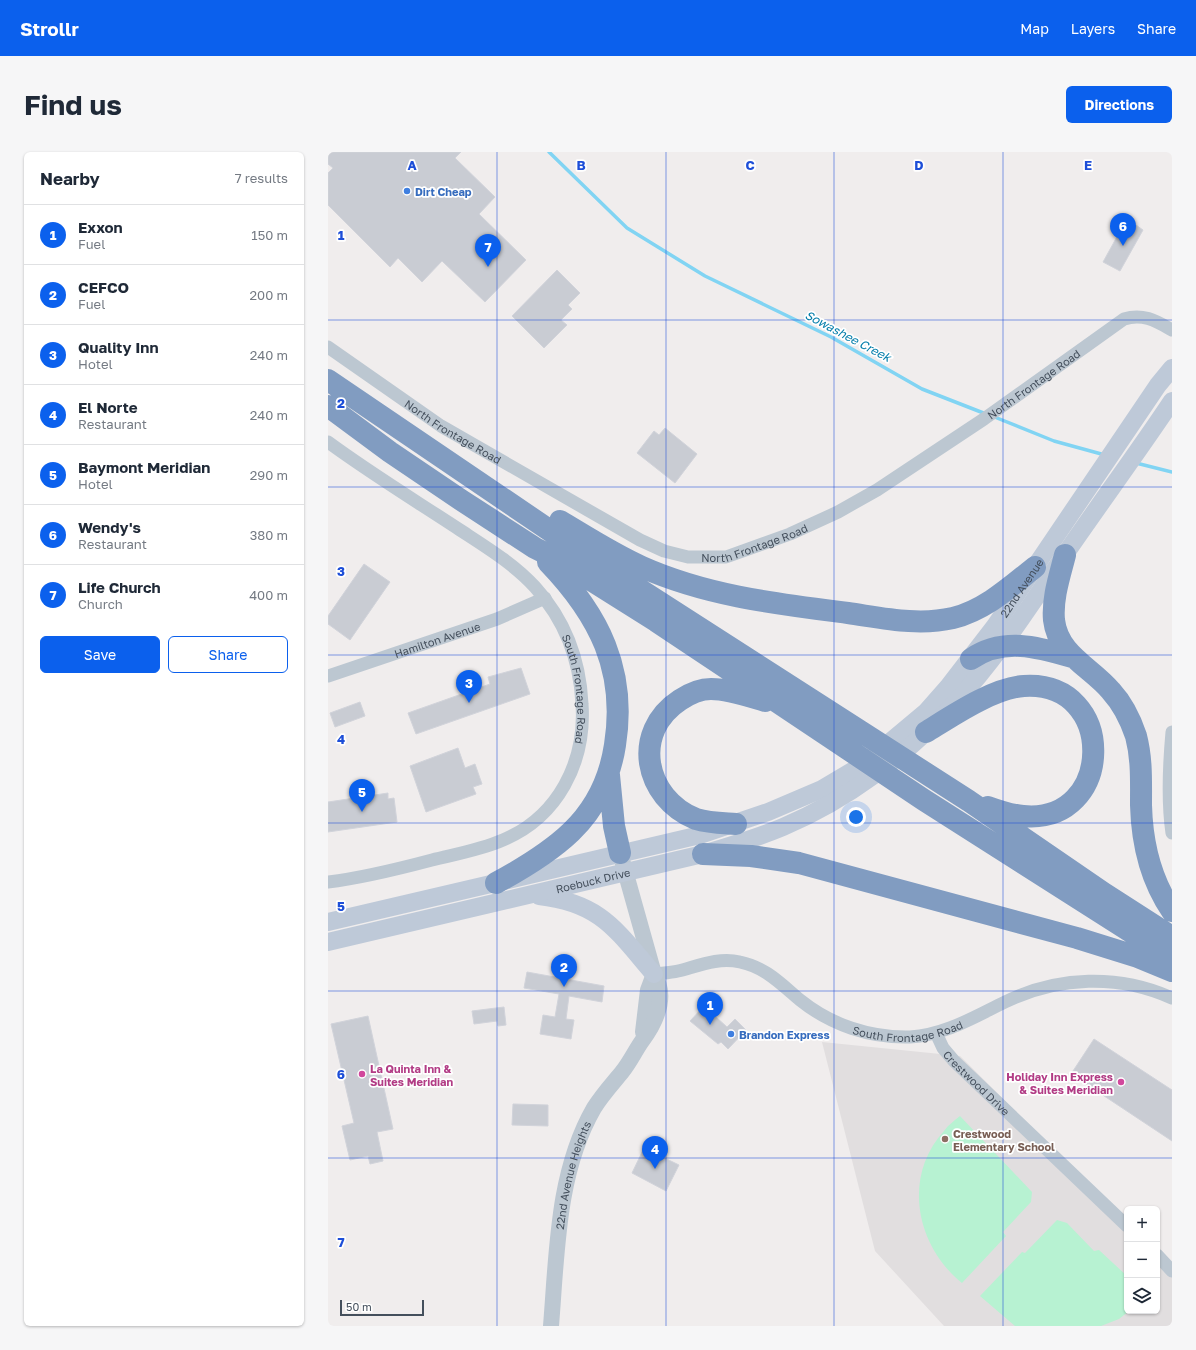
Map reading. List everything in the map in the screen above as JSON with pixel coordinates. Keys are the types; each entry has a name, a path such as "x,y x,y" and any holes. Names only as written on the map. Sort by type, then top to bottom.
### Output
{"highway":[{"path":"328,380 453,466 714,639 969,801 1105,894 1172,937"},
{"path":"328,406 390,452 535,548 560,560 649,617 924,800 1172,958"},
{"path":"453,466 529,503 642,567 698,587 728,595 777,604 912,621 936,621 975,610 1049,558 1055,597 1054,619 1058,638 1072,657 1112,691 1125,712 1135,734 1140,754 1142,774 1142,831 1146,853 1155,880 1172,911"},
{"path":"496,883 522,869 553,848 586,816 599,795 609,774 614,754 618,715 616,680 612,663 586,609 568,583 535,548"},
{"path":"971,658 990,648 1015,645 1037,647 1072,657"},
{"path":"926,732 960,711 985,698 1006,690 1023,686 1039,686 1054,690 1067,698 1085,717 1094,741 1095,754 1093,768 1082,791 1064,807 1044,814 1023,816 969,801"},
{"path":"736,824 705,822 695,818 675,806 660,790 654,779 649,760 650,747 656,725 660,717 674,704 694,693 710,689 735,692 787,708"},
{"path":"609,774 614,826 623,862"},
{"path":"703,854 751,856 800,863 1077,938 1138,957 1172,971"}],"main road":[{"name":"22nd Avenue","path":"844,786 875,774 926,732 954,705 1000,647 1049,558 1146,404 1172,368"},
{"name":"22nd Avenue","path":"844,786 877,753 926,712 971,658 1170,404"},
{"name":"Roebuck Drive","path":"328,942 530,895 700,835 736,824 802,798 844,786"},
{"name":"Roebuck Drive","path":"328,922 496,883 623,862 703,854 748,840 784,826 844,786"},
{"path":"530,895 569,901 593,911 614,928 654,974"}],"street":[{"name":"North Frontage Road","path":"328,347 441,426 640,540 664,550 688,557 726,556 790,534 838,512 912,467 1003,406 1124,319 1134,316 1145,317 1172,330"},
{"name":"South Frontage Road","path":"328,442 503,558 521,572 545,598 568,637 577,664 582,692 583,714 578,754 562,791 537,820 503,840 485,847 382,873 328,882"},
{"name":"Hamilton Avenue","path":"328,676 497,619 545,598"},
{"path":"1172,732 1169,782 1169,812 1172,833"},
{"name":"22nd Avenue Heights","path":"551,1326 557,1248 564,1193 578,1140 597,1104 633,1057 657,1018 660,988 654,974 623,862"},
{"name":"South Frontage Road","path":"654,974 678,971 717,961 739,962 754,966 769,974 802,1001 823,1015 845,1026 888,1036 910,1036 936,1033 962,1024 1027,993 1048,986 1070,982 1092,981 1124,983 1155,990 1172,998"},
{"name":"Crestwood Drive","path":"936,1033 943,1048 954,1061 1124,1223"},
{"path":"1160,1258 1172,1271"}],"shaded area":[{"name":"Crestwood Elementary School","path":"822,1042 960,1056 1124,1219 1124,1314 1160,1314 1160,1254 1172,1266 1172,1326 944,1326 875,1251"}],"green space":[{"path":"960,1116 1032,1192 1031,1202 1003,1232 1006,1236 962,1283 946,1268 934,1250 925,1231 920,1210 919,1190 923,1169 931,1149 947,1127"},
{"path":"1057,1220 1067,1223 1094,1251 1099,1250 1124,1273 1124,1314 1125,1314 1119,1319 1101,1326 1015,1326 980,1296 1022,1252 1025,1253"}],"building":[{"path":"328,152 461,152 455,158 495,197 479,214 526,260 485,302 442,261 422,282 398,258 390,267 328,205 328,173 333,168 328,164"},
{"path":"1124,224 1134,230 1136,225 1143,230 1120,271 1103,262"},
{"path":"557,270 580,293 568,305 572,309 561,320 567,325 544,348 512,316"},
{"path":"665,428 697,454 675,483 637,453 654,431 659,435"},
{"path":"364,564 390,582 350,640 328,624 328,616"},
{"path":"521,668 530,694 416,734 408,713 490,684 488,677"},
{"path":"360,702 365,716 335,727 330,713"},
{"path":"458,748 465,768 475,764 482,784 473,787 476,794 426,812 410,766"},
{"path":"388,793 388,799 394,798 397,822 328,832 328,802"},
{"path":"527,972 604,986 602,1002 569,996 566,1019 574,1020 571,1039 540,1034 543,1015 555,1017 559,994 524,988"},
{"path":"704,1006 727,1027 735,1019 746,1030 728,1049 721,1042 718,1044 690,1021"},
{"path":"504,1007 506,1025 498,1026 497,1021 474,1024 472,1011"},
{"name":"La Quinta Inn & Suites Meridian","path":"368,1016 393,1129 377,1132 383,1161 370,1164 368,1156 350,1160 342,1126 354,1123 331,1024"},
{"name":"Holiday Inn Express & Suites Meridian","path":"1094,1039 1172,1090 1172,1141 1071,1074"},
{"path":"513,1104 548,1105 548,1126 512,1125"},
{"path":"644,1148 679,1165 666,1191 632,1173"}],"waterway":[{"name":"Sowashee Creek","path":"549,152 627,228 705,276 831,337 922,389 986,414"},
{"name":"Sowashee Creek","path":"992,416 1054,441 1105,455"},
{"name":"Sowashee Creek","path":"1136,463 1172,472"}],"place":[{"name":"Dirt Cheap","path":"407,191"},
{"name":"Wendy's","path":"1123,246"},
{"name":"Life Church","path":"488,267"},
{"name":"Quality Inn","path":"469,703"},
{"name":"Baymont Meridian","path":"362,812"},
{"name":"CEFCO","path":"564,987"},
{"name":"Exxon","path":"710,1025"},
{"name":"Brandon Express","path":"731,1034"},
{"name":"La Quinta Inn & Suites Meridian","path":"362,1074"},
{"name":"Holiday Inn Express & Suites Meridian","path":"1121,1082"},
{"name":"Crestwood Elementary School","path":"945,1139"},
{"name":"El Norte","path":"655,1169"}]}
